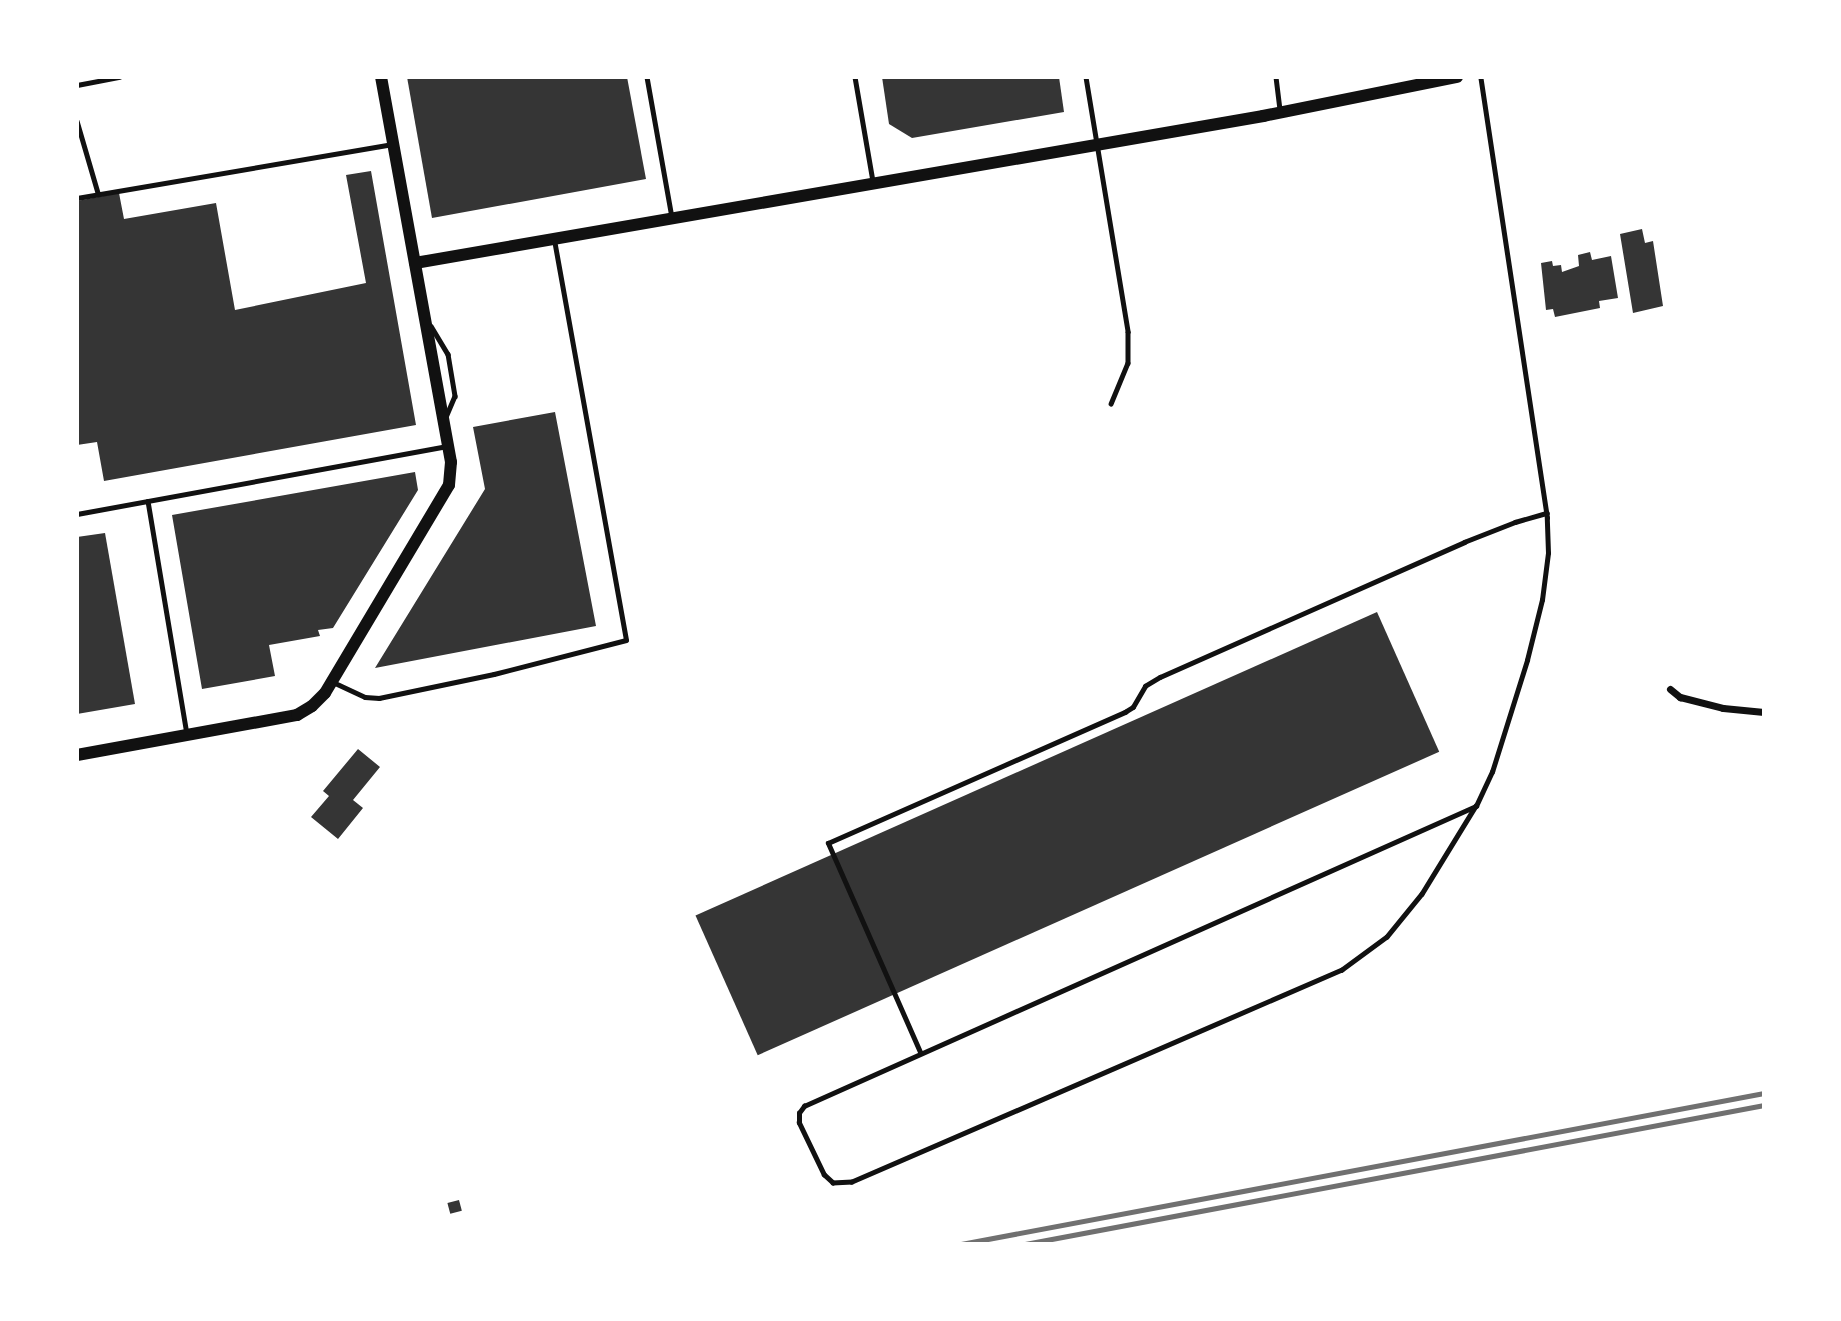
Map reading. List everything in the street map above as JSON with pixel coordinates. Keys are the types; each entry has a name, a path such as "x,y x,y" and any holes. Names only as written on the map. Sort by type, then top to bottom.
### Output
{"street":[{"path":"77,755 297,715 312,706 332,682 443,497 452,474 448,446 381,77"},
{"path":"415,263 1281,113 1457,77"},
{"path":"1670,689 1679,696 1723,708 1764,712"}],"lane":[{"path":"77,85 119,77"},
{"path":"647,77 672,219"},
{"path":"855,77 873,182"},
{"path":"1086,77 1128,332 1128,363 1111,404"},
{"path":"1276,77 1281,113"},
{"path":"1476,806 804,1106 799,1113 799,1123 824,1175 833,1183 852,1182 1342,970 1387,937 1422,894 1476,806 1496,760 1542,600 1548,552 1547,513 1480,77"},
{"path":"77,121 98,193"},
{"path":"77,198 393,144"},
{"path":"332,682 365,697 379,698 494,674 626,639 553,240"},
{"path":"77,514 448,446"},
{"path":"148,501 187,735"},
{"path":"920,1053 828,843 1125,712 1133,707 1145,686 1160,677 1464,542 1547,513"}],"building":[{"path":"407,77 627,77 646,179 432,218"},
{"path":"882,77 1059,77 1064,112 912,138 889,124"},
{"path":"371,171 416,425 104,481 97,442 77,445 77,201 119,193 124,219 216,203 235,310 366,283 346,175"},
{"path":"1642,229 1645,243 1653,241 1663,306 1633,313 1620,234"},
{"path":"1590,252 1592,260 1611,256 1618,298 1599,301 1600,308 1555,317 1553,309 1546,310 1541,263 1552,261 1553,266 1561,265 1562,272 1579,266 1578,255"},
{"path":"555,412 596,626 375,668 485,489 473,427"},
{"path":"415,472 418,490 333,628 318,630 320,636 269,645 275,676 202,689 172,515"},
{"path":"105,533 135,704 77,714 77,537"},
{"path":"1377,612 1439,752 758,1055 695,915"},
{"path":"358,749 380,767 353,800 363,808 338,839 311,817 329,796 323,791"},
{"path":"459,1200 462,1211 450,1214 447,1203"}],"railway":[{"path":"961,1244 1764,1093"},
{"path":"1025,1244 1764,1105"}]}
